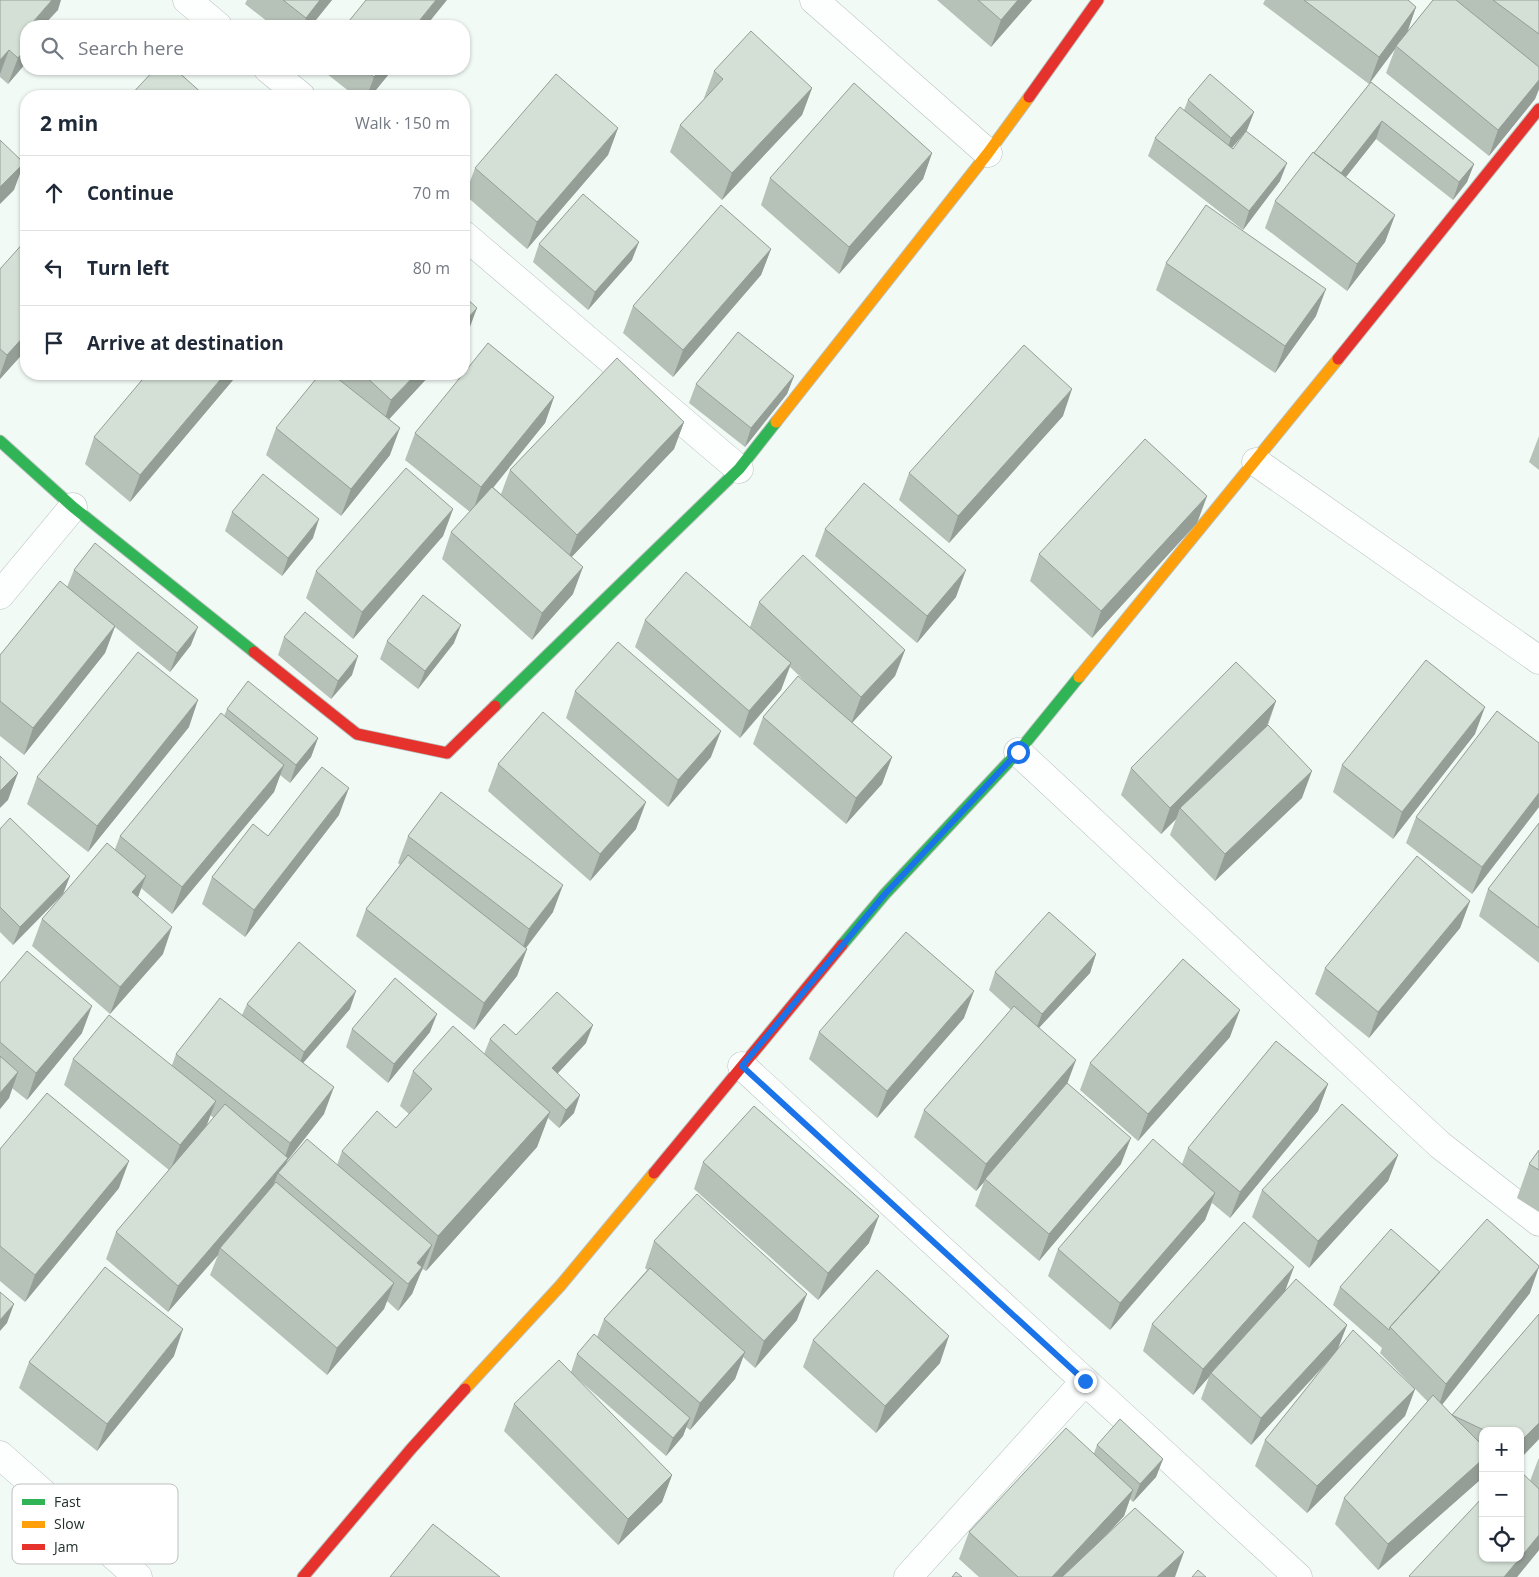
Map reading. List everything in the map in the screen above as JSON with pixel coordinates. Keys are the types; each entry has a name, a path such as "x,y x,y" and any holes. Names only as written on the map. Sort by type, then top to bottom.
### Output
{"street":[{"path":"187,0 211,20"},
{"path":"814,0 988,153"},
{"path":"0,441 73,507 357,734 447,753 739,469 988,153 1098,0"},
{"path":"275,75 294,90"},
{"path":"303,1577 411,1449 560,1286 885,894 1018,752 1256,462 1539,109"},
{"path":"470,240 739,469"},
{"path":"1256,462 1539,660"},
{"path":"0,595 73,507"},
{"path":"1018,752 1440,1145 1539,1222"},
{"path":"742,1066 1298,1577"},
{"path":"908,1577 1085,1381"},
{"path":"0,1455 33,1484"},
{"path":"123,1564 138,1577"}],"building":[{"path":"0,0 52,0 35,20 20,20 20,56 18,58 9,50 0,60"},
{"path":"283,0 320,0 306,18"},
{"path":"366,0 436,0 420,20 350,20"},
{"path":"978,0 1018,0 1001,20"},
{"path":"1304,0 1408,0 1416,7 1379,57"},
{"path":"1433,0 1456,0 1539,67 1539,80 1498,130 1396,46"},
{"path":"1493,0 1539,0 1539,34"},
{"path":"751,31 812,88 732,173 680,125 723,79 714,71"},
{"path":"556,74 618,128 537,222 475,168"},
{"path":"1210,74 1254,112 1231,138 1188,100"},
{"path":"149,75 182,75 198,90 136,90"},
{"path":"1371,82 1474,164 1459,182 1382,121 1341,173 1314,153"},
{"path":"854,83 932,153 849,247 770,178"},
{"path":"1180,107 1233,149 1246,131 1287,163 1249,211 1155,138"},
{"path":"0,140 20,159 20,167 0,187"},
{"path":"1313,152 1395,215 1357,264 1275,201"},
{"path":"583,194 639,242 595,292 539,244"},
{"path":"721,205 771,249 683,350 633,306"},
{"path":"1206,205 1326,289 1285,346 1166,263"},
{"path":"20,247 20,341 7,355 0,349 0,269"},
{"path":"470,302 477,308 470,316"},
{"path":"738,332 794,376 751,428 696,384"},
{"path":"488,343 554,397 481,487 415,433 458,380 470,380 470,366"},
{"path":"1024,345 1072,389 958,516 909,473"},
{"path":"617,358 684,422 577,535 510,470"},
{"path":"142,380 220,380 140,475 94,437"},
{"path":"315,380 340,380 400,428 351,489 276,428"},
{"path":"369,380 410,380 391,400"},
{"path":"1145,439 1207,496 1101,611 1039,554"},
{"path":"406,468 453,509 362,612 316,571"},
{"path":"263,474 319,519 288,558 232,512"},
{"path":"864,483 966,570 927,616 825,529"},
{"path":"492,487 583,567 542,613 451,532"},
{"path":"95,543 198,627 177,653 74,570"},
{"path":"803,555 905,650 861,697 759,602"},
{"path":"686,572 791,663 749,711 645,620"},
{"path":"60,581 115,626 33,728 0,701 0,655"},
{"path":"423,595 461,625 425,671 387,641"},
{"path":"305,612 358,656 338,681 284,637"},
{"path":"618,642 721,731 678,780 575,691"},
{"path":"138,652 198,700 97,826 37,777"},
{"path":"1426,660 1485,707 1402,812 1342,765"},
{"path":"1236,662 1276,701 1170,808 1131,768"},
{"path":"798,676 892,757 856,798 763,717"},
{"path":"248,681 318,738 296,765 227,709"},
{"path":"1497,711 1539,743 1539,793 1482,867 1416,817"},
{"path":"543,712 646,802 600,854 498,764"},
{"path":"221,713 284,765 182,887 120,836"},
{"path":"1268,725 1312,771 1225,854 1180,808"},
{"path":"0,756 18,773 0,791"},
{"path":"322,767 349,788 254,910 212,877 253,824 268,836"},
{"path":"441,792 563,885 529,929 408,836"},
{"path":"10,818 70,876 20,927 0,907 0,829"},
{"path":"1539,823 1539,928 1488,889"},
{"path":"107,843 146,876 132,892 172,927 120,987 42,919"},
{"path":"408,855 527,949 484,1003 366,909"},
{"path":"1417,856 1470,901 1378,1012 1325,968"},
{"path":"1049,912 1096,954 1042,1014 995,972"},
{"path":"906,932 974,991 887,1091 819,1032"},
{"path":"299,942 356,991 304,1052 247,1004"},
{"path":"27,951 92,1006 36,1073 0,1042 0,983"},
{"path":"1183,959 1240,1010 1148,1114 1090,1063"},
{"path":"395,978 437,1014 394,1064 352,1029"},
{"path":"557,992 593,1025 552,1068 580,1095 566,1110 490,1039 504,1024 516,1035"},
{"path":"220,998 334,1087 290,1143 176,1054"},
{"path":"1014,1006 1076,1060 986,1164 924,1110"},
{"path":"109,1015 216,1101 180,1145 73,1059"},
{"path":"453,1026 550,1112 438,1236 342,1151 377,1111 396,1128 432,1089 413,1071"},
{"path":"1276,1041 1328,1084 1240,1192 1188,1148"},
{"path":"0,1056 18,1072 0,1093"},
{"path":"1067,1083 1131,1138 1049,1234 985,1179"},
{"path":"47,1093 129,1161 35,1275 0,1246 0,1149"},
{"path":"225,1104 288,1158 178,1286 116,1232"},
{"path":"1342,1104 1398,1155 1318,1241 1262,1190"},
{"path":"754,1106 879,1216 828,1273 703,1162"},
{"path":"307,1139 432,1245 417,1263 422,1267 408,1284 278,1173"},
{"path":"1153,1139 1215,1193 1120,1303 1058,1249"},
{"path":"1539,1150 1539,1170 1529,1164"},
{"path":"276,1182 394,1283 337,1348 220,1248"},
{"path":"697,1194 807,1294 764,1341 654,1241"},
{"path":"1487,1219 1539,1267 1446,1384 1390,1327"},
{"path":"1244,1222 1294,1267 1203,1369 1152,1324"},
{"path":"1391,1229 1440,1272 1389,1330 1340,1287"},
{"path":"105,1267 183,1329 107,1424 29,1362"},
{"path":"650,1268 745,1352 700,1403 604,1319"},
{"path":"877,1270 949,1336 885,1406 813,1340"},
{"path":"1296,1279 1347,1325 1261,1418 1211,1373"},
{"path":"0,1292 14,1304 0,1320"},
{"path":"1539,1314 1539,1423 1524,1438 1524,1427 1479,1428 1452,1415"},
{"path":"1353,1330 1415,1389 1317,1486 1265,1440"},
{"path":"594,1334 690,1418 673,1438 577,1354"},
{"path":"559,1360 672,1475 628,1519 514,1404"},
{"path":"1433,1395 1479,1442 1479,1463 1388,1544 1344,1498"},
{"path":"1120,1419 1163,1459 1140,1484 1097,1445"},
{"path":"1066,1428 1133,1490 1052,1577 1018,1577 969,1532"},
{"path":"1524,1475 1539,1489 1539,1535 1524,1553"},
{"path":"1479,1501 1479,1562 1517,1562 1504,1577 1409,1576"},
{"path":"1135,1508 1184,1552 1157,1577 1062,1577"},
{"path":"433,1524 500,1577 390,1577"},
{"path":"1198,1570 1206,1577 1192,1577"},
{"path":"956,1572 962,1577 952,1577"}],"traffic: fast":[{"path":"495,706 739,469 776,422"},
{"path":"0,441 73,507 254,652"},
{"path":"842,945 885,894 1018,752 1079,677"}],"traffic: slow":[{"path":"776,422 988,153 1029,97"},
{"path":"1079,677 1338,359"},
{"path":"465,1389 560,1286 654,1173"}],"traffic: jam":[{"path":"1029,97 1098,0"},
{"path":"1338,359 1539,109"},
{"path":"254,652 357,734 447,753 495,706"},
{"path":"654,1173 842,945"},
{"path":"303,1577 411,1449 465,1389"}],"route":[{"path":"1018,752 885,894 742,1066 1085,1381"}]}
